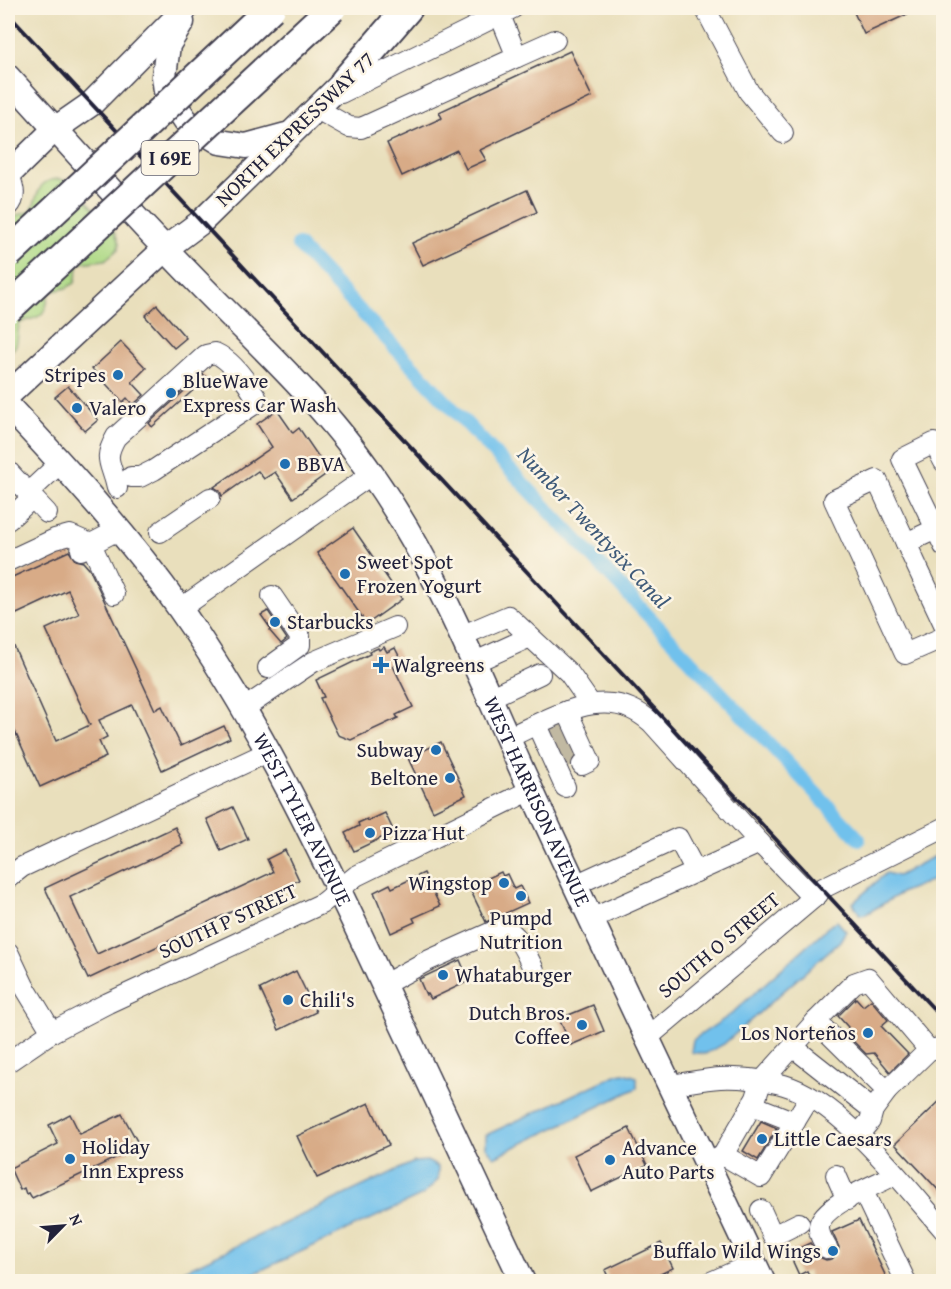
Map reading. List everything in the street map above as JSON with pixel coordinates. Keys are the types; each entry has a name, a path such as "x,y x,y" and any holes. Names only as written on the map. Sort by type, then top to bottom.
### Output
{"highway":[{"name":"I 69E","path":"8,254 271,8"},
{"name":"I 69E","path":"8,309 332,8"},
{"path":"345,81 408,8"}],"main road":[{"path":"8,175 55,129 91,104 186,8"},
{"path":"191,8 168,45 164,76 166,91 186,121 220,142 246,146 291,133"},
{"name":"NORTH EXPRESSWAY 77","path":"8,395 166,248 201,222 422,8"},
{"name":"WEST HARRISON AVENUE","path":"8,76 217,303 264,348 328,419 372,474 412,536 435,578 647,1038 670,1085 715,1160 758,1272"},
{"name":"WEST TYLER AVENUE","path":"8,406 118,530 180,609 243,709 311,830 523,1281"}],"street":[{"path":"705,8 749,92 783,133"},
{"path":"517,57 503,10 320,106 349,127 362,128 555,40"},
{"path":"8,175 15,192 12,203 8,207"},
{"path":"215,352 222,356 251,388 256,397 254,405 154,470 124,482 108,460 108,451 116,437 206,355 215,352"},
{"path":"906,543 939,530 902,459 934,443 944,462"},
{"path":"28,493 60,463"},
{"path":"8,471 47,513"},
{"path":"180,609 372,474"},
{"path":"944,624 877,480 834,500 905,654 944,637"},
{"path":"8,520 30,500 28,493"},
{"path":"160,532 210,498"},
{"path":"8,561 74,545 118,530"},
{"path":"74,545 114,594"},
{"path":"268,668 300,645 300,638 295,628 272,596"},
{"path":"461,636 508,616 569,673 590,703 633,709 651,722 760,843 817,893"},
{"path":"243,709 314,662 395,627"},
{"path":"473,663 530,637"},
{"path":"489,698 540,674"},
{"path":"507,738 562,746 590,703"},
{"path":"8,878 22,867 268,752"},
{"name":"SOUTH P STREET","path":"8,1062 52,1032 108,1003 321,904 356,876 531,790"},
{"name":"SOUTH O STREET","path":"647,1038 817,893 944,828"},
{"path":"575,885 678,838 696,872"},
{"path":"591,919 760,843"},
{"path":"383,985 425,962 502,927 511,931 518,939 534,970"},
{"path":"8,952 24,986 52,1032"},
{"path":"810,1097 761,1177 715,1160 752,1105 761,1082 854,983 868,978 937,1049 887,1091 873,1110 870,1121 858,1135"},
{"path":"816,1021 887,1091"},
{"path":"793,1047 873,1110"},
{"path":"670,1085 721,1078 785,1085 810,1097 858,1135 944,1230"},
{"path":"828,1109 844,1086"},
{"path":"752,1105 795,1122"},
{"path":"836,1175 855,1195 906,1281"},
{"path":"826,1248 820,1236 819,1227 823,1216 832,1207 895,1175"},
{"path":"761,1210 773,1236 799,1223"},
{"path":"718,1280 758,1272"}],"green space":[{"path":"60,179 72,183 115,233 119,243 118,249 105,260 79,263 75,283 50,292 44,311 35,318 20,323 17,343 8,352 8,225 15,216 31,211 42,185"}],"water":[{"path":"943,853 943,876 903,892 866,914 860,915 853,903 886,873 898,876"},
{"path":"837,921 846,931 840,941 724,1044 705,1054 691,1052 693,1040 730,1015"},
{"path":"624,1073 637,1077 637,1088 494,1157 486,1147 486,1135"},
{"path":"427,1161 438,1167 438,1180 423,1195 238,1281 162,1281 414,1162"}],"building":[{"path":"852,8 921,8 864,34"},
{"path":"570,51 592,97 480,150 486,160 466,169 457,150 402,176 387,143 442,118 439,112"},
{"path":"527,190 537,212 423,265 412,243"},
{"name":"Valero","path":"157,305 186,338 174,348 145,316"},
{"name":"Stripes","path":"121,342 146,368 132,382 144,395 133,405 127,398 123,402 92,369"},
{"path":"203,374 207,378 152,427 149,423"},
{"name":"Valero","path":"68,386 98,420 85,431 55,397"},
{"name":"BBVA","path":"277,410 293,433 299,428 329,472 293,498 275,472 264,479 258,471 222,496 220,491 214,487 272,447 257,424"},
{"path":"353,528 402,599 367,624 317,553"},
{"path":"69,551 75,560 83,562 90,570 155,710 162,706 181,746 224,726 230,738 162,770 132,705 99,720 107,737 99,741 106,757 40,787 8,716 8,633 56,741 90,725 46,629 79,614 68,590 8,618 8,579"},
{"path":"268,611 287,639 281,644 269,630 271,629 261,615"},
{"name":"Walgreens","path":"384,647 387,652 395,648 402,662 393,666 413,707 396,715 398,718 351,740 338,735 320,698 324,697 316,680 370,654 369,652"},
{"path":"441,742 466,795 433,811 408,758"},
{"path":"233,807 248,839 221,851 207,819"},
{"name":"Pizza Hut","path":"385,813 394,832 354,851 345,833 359,826 358,823"},
{"path":"175,827 183,844 70,897 97,954 273,872 267,859 285,850 299,880 88,979 45,888"},
{"path":"501,872 503,876 507,874 514,889 520,886 528,903 486,922 469,887"},
{"path":"424,873 440,906 413,918 415,922 391,933 374,892 390,884 392,888"},
{"name":"Whataburger","path":"460,960 469,981 431,999 428,994 426,995 419,979"},
{"name":"Chili's","path":"296,971 316,1012 279,1030 260,989"},
{"name":"Los Norteños","path":"856,998 863,1006 871,1000 888,1020 881,1026 908,1054 890,1072 874,1053 866,1054 848,1036 848,1027 838,1016"},
{"name":"Dutch Bros. Coffee","path":"593,1005 604,1031 571,1045 559,1019"},
{"path":"944,1097 944,1196 895,1144"},
{"path":"369,1103 389,1145 317,1178 297,1136"},
{"name":"Holiday Inn Express","path":"70,1114 80,1134 122,1114 138,1143 128,1148 130,1151 32,1198 29,1193 26,1194 24,1188 20,1190 10,1168 58,1144 49,1125"},
{"name":"Little Caesars","path":"761,1121 777,1128 758,1160 743,1151"},
{"name":"Advance Auto Parts","path":"629,1128 647,1165 591,1192 574,1155"},
{"name":"Buffalo Wild Wings","path":"859,1220 888,1281 812,1281 807,1271 799,1275 789,1253 810,1243 821,1258 832,1259 838,1253 839,1247 832,1232"},
{"path":"661,1243 673,1268 646,1281 610,1281 605,1270"}],"waterway":[{"name":"Number Twentysix Canal","path":"298,245 859,839"}],"tunnel":[{"path":"547,732 563,725"},
{"path":"553,745 570,737"},
{"path":"560,759 576,752"}],"railway":[{"path":"8,14 944,1020"}],"place":[{"name":"Stripes","path":"118,375"},
{"name":"BlueWave Express Car Wash","path":"171,393"},
{"name":"Valero","path":"77,408"},
{"name":"BBVA","path":"285,464"},
{"name":"Sweet Spot Frozen Yogurt","path":"345,574"},
{"name":"Starbucks","path":"275,622"},
{"name":"Walgreens","path":"381,665"},
{"name":"Subway","path":"436,750"},
{"name":"Beltone","path":"450,778"},
{"name":"Pizza Hut","path":"370,833"},
{"name":"Wingstop","path":"504,883"},
{"name":"Pumpd Nutrition","path":"521,896"},
{"name":"Whataburger","path":"443,975"},
{"name":"Chili's","path":"288,1000"},
{"name":"Dutch Bros. Coffee","path":"582,1025"},
{"name":"Los Norteños","path":"868,1033"},
{"name":"Little Caesars","path":"762,1139"},
{"name":"Holiday Inn Express","path":"70,1159"},
{"name":"Advance Auto Parts","path":"610,1160"},
{"name":"Buffalo Wild Wings","path":"833,1251"}]}
